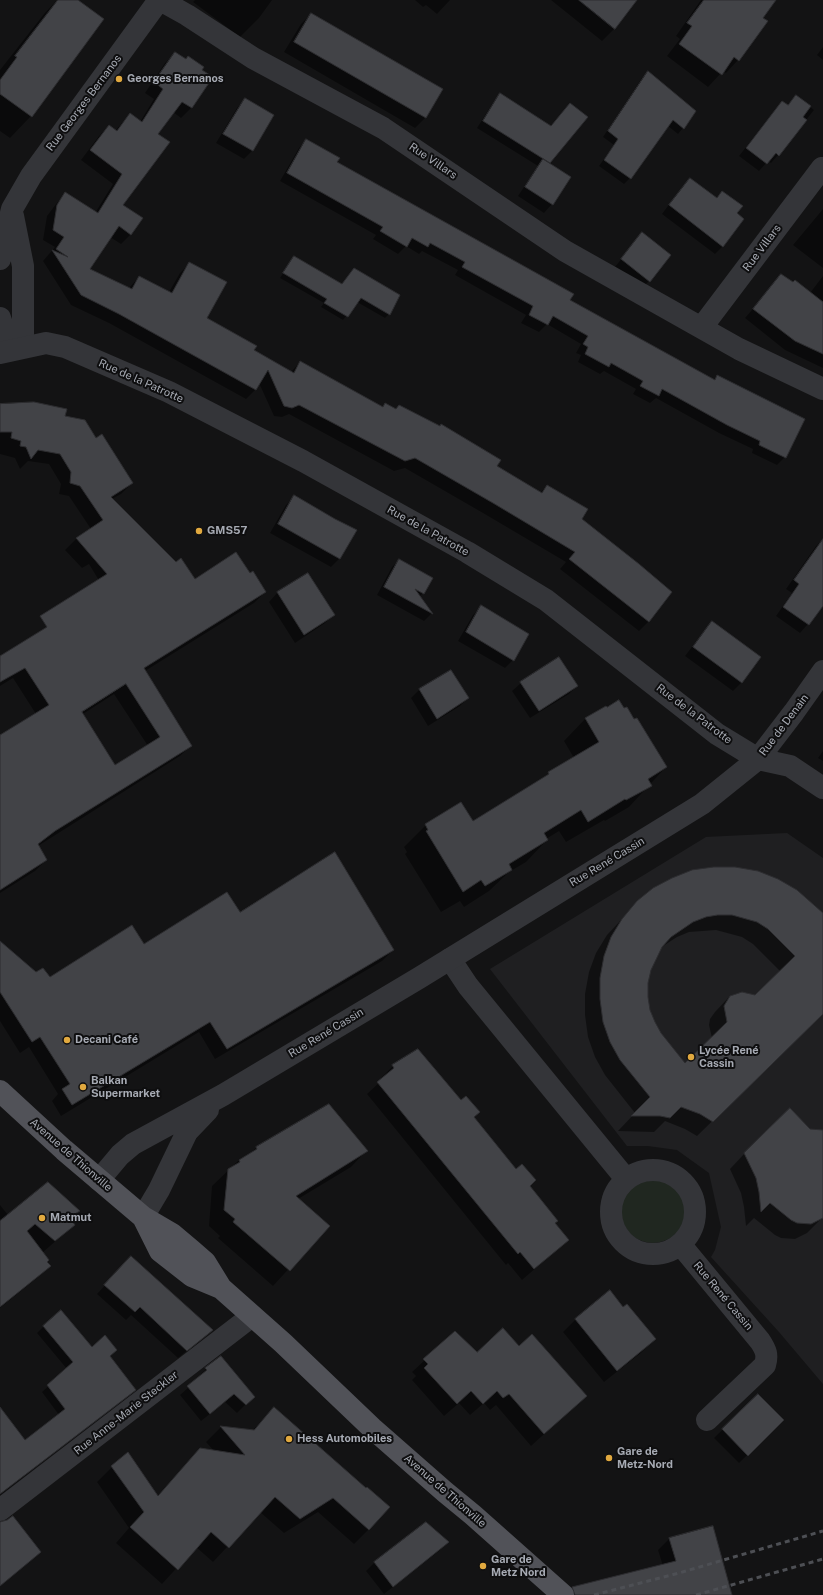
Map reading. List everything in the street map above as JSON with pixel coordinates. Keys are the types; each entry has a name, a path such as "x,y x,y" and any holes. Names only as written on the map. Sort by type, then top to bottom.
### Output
{"main road":[{"name":"Avenue de Thionville","path":"0,1091 99,1180 143,1217 172,1234 205,1262 221,1288 283,1343 372,1428 445,1492 473,1514 562,1595"}],"street":[{"name":"Rue Georges Bernanos","path":"0,259 12,209 30,176 160,0"},
{"name":"Rue Villars","path":"160,0 187,15 253,58 383,128 565,251 739,349 823,389"},
{"name":"Rue Villars","path":"702,327 822,168"},
{"path":"11,350 23,266 12,209"},
{"path":"0,318 11,350"},
{"name":"Rue de la Patrotte","path":"11,350 46,343 65,347 169,392 303,461 460,548 546,600 717,734 758,759 790,766 823,788"},
{"name":"Rue de Denain","path":"758,759 823,671"},
{"name":"Rue René Cassin","path":"99,1180 120,1155 133,1144 223,1095 450,959 702,804 758,759"},
{"path":"450,959 468,986 626,1179"},
{"name":"Rue René Cassin","path":"143,1217 159,1190 187,1132 223,1095"},
{"path":"654,1169 670,1173 683,1182 692,1196 695,1212 692,1229 680,1244 668,1252 653,1254 635,1250 622,1241 613,1227 610,1211 613,1198 618,1187 626,1179 637,1172 654,1169"},
{"name":"Rue René Cassin","path":"680,1244 766,1349 768,1357 765,1365 707,1420"},
{"name":"Rue Anne-Marie Steckler","path":"0,1510 252,1316"}],"shaded area":[{"name":"Lycée René Cassin","path":"787,833 823,858 823,1384 779,1332 711,1257 715,1250 721,1227 709,1173 677,1150 648,1146 627,1146 490,969 706,837"},
{"path":"653,1179 665,1182 676,1188 682,1199 685,1211 682,1223 676,1234 665,1240 653,1243 641,1240 630,1234 624,1223 621,1211 624,1199 630,1188 641,1182"}],"building":[{"path":"58,0 78,0 104,19 32,117 0,94 0,80 17,57 15,56"},
{"path":"579,0 637,0 615,29"},
{"path":"704,0 776,0 763,18 768,21 739,61 734,57 722,75 679,44 692,26 687,23"},
{"path":"311,13 443,89 426,118 294,42"},
{"path":"175,52 186,59 188,56 204,67 202,70 213,77 192,108 182,102 158,134 170,142 123,205 143,218 131,235 119,226 90,269 132,289 139,276 172,293 189,262 227,282 207,318 257,346 254,350 294,373 300,361 383,407 385,403 396,409 399,405 440,426 441,424 501,460 497,466 542,493 547,485 588,509 582,519 672,592 649,622 569,559 575,552 493,503 415,458 405,461 299,405 292,408 284,406 268,370 256,390 119,314 81,295 52,250 68,257 56,249 64,237 53,230 57,205 65,192 98,213 122,174 90,150 109,125 117,131 130,113 142,122 163,89 154,82"},
{"path":"648,71 696,111 684,129 673,120 631,179 604,160 618,139 608,131"},
{"path":"500,93 551,126 570,103 588,117 550,163 483,121"},
{"path":"796,95 811,106 803,117 807,120 779,156 776,153 767,164 746,148 782,101 788,105"},
{"path":"245,98 274,115 253,151 223,134"},
{"path":"306,139 340,158 337,162 574,294 570,300 715,380 717,375 805,419 786,458 759,445 760,441 727,425 662,389 659,396 640,386 643,381 611,363 609,367 585,354 588,347 583,344 588,336 553,316 548,325 529,315 533,306 462,267 465,262 430,243 428,247 412,238 407,247 380,231 383,227 287,173"},
{"path":"543,159 571,177 553,205 525,187"},
{"path":"690,178 717,198 722,191 743,206 737,213 744,219 723,247 669,205"},
{"path":"642,232 671,255 650,282 621,259"},
{"path":"294,256 342,284 354,268 400,295 390,315 361,298 348,317 324,303 327,299 283,273"},
{"path":"781,274 793,282 795,280 823,302 823,354 795,341 753,309"},
{"path":"34,402 67,409 65,416 85,420 96,438 102,434 133,483 111,497 176,562 181,558 195,579 236,552 250,573 253,571 266,592 144,668 192,746 55,831 38,844 47,860 0,890 0,735 49,705 25,668 0,682 0,656 47,627 40,616 107,574 76,538 103,520 80,486 70,483 71,472 60,454 38,450 31,459 26,447 20,446 21,441 11,438 12,432 0,432 0,404","holes":["126,684 160,737 115,765 82,712"]},
{"path":"294,495 357,530 340,559 278,524"},
{"path":"823,539 823,606 809,625 783,607 799,584 794,580"},
{"path":"399,559 433,578 424,594 415,589 433,614 384,587"},
{"path":"308,573 335,615 304,635 277,592"},
{"path":"481,605 529,634 514,661 466,632"},
{"path":"712,621 761,657 742,683 693,647"},
{"path":"559,657 578,686 539,711 520,682"},
{"path":"451,670 469,698 437,719 419,689"},
{"path":"619,700 624,708 627,707 634,719 637,718 667,767 648,779 652,786 626,800 625,799 588,822 581,810 544,833 548,840 509,864 512,870 485,886 481,880 463,892 426,831 428,830 425,824 461,802 473,821 549,774 548,772 599,742 585,718"},
{"path":"335,852 394,950 227,1049 210,1022 72,1105 62,1089 70,1084 40,1037 32,1042 0,992 0,941 36,972 43,968 50,977 132,925 144,944 227,892 240,912"},
{"path":"714,867 735,867 758,871 778,879 797,890 823,913 823,1014 713,1122 700,1114 681,1107 670,1118 660,1116 631,1116 650,1097 620,1060 610,1042 603,1022 600,999 600,978 604,956 611,937 622,919 637,901 653,888 692,870","holes":["732,915 757,922 768,929 795,956 755,995 742,992 730,996 724,1006 727,1022 685,1063 661,1033 650,1010 648,983 651,970 662,947 671,937 693,922 706,917"]},
{"path":"418,1049 461,1100 466,1096 480,1112 474,1117 516,1169 522,1164 536,1180 530,1186 558,1221 555,1223 569,1240 534,1269 520,1252 518,1254 377,1082 394,1068 392,1065"},
{"path":"329,1104 368,1151 296,1196 330,1226 290,1271 233,1222 235,1219 224,1210 228,1169 257,1149 256,1147"},
{"path":"790,1108 810,1129 823,1130 823,1218 811,1224 797,1223 791,1220 770,1203 761,1212 756,1178 744,1153"},
{"path":"48,1182 80,1211 69,1217 75,1225 55,1241 35,1224 27,1231 49,1260 47,1262 51,1266 0,1307 0,1221"},
{"path":"131,1256 213,1330 187,1351 140,1307 135,1312 104,1285"},
{"path":"610,1290 623,1307 627,1304 656,1339 617,1371 575,1319"},
{"path":"61,1310 92,1347 105,1335 117,1350 110,1356 136,1390 0,1494 0,1407 25,1440 65,1409 47,1385 73,1362 43,1326"},
{"path":"503,1328 519,1346 532,1334 587,1396 544,1434 509,1394 503,1398 497,1391 483,1404 471,1391 457,1404 424,1368 428,1364 423,1359 455,1331 477,1352"},
{"path":"221,1356 255,1397 246,1405 234,1394 210,1414 187,1386 207,1370 205,1368"},
{"path":"758,1394 784,1420 748,1456 722,1429"},
{"path":"274,1407 366,1488 367,1487 390,1507 369,1530 333,1498 300,1519 275,1497 229,1548 211,1532 178,1570 130,1527 144,1512 111,1466 128,1452 158,1496 200,1448 245,1455 220,1426 254,1430"},
{"path":"13,1516 41,1552 0,1586 0,1522"},
{"path":"426,1522 449,1542 393,1587 374,1562"},
{"path":"713,1526 732,1595 575,1595 572,1587 676,1561 669,1538"}],"railway":[{"path":"594,1595 679,1573 823,1531"},
{"path":"696,1595 823,1559"}],"place":[{"name":"Georges Bernanos","path":"119,79"},
{"name":"GMS57","path":"199,531"},
{"name":"Decani Café","path":"67,1040"},
{"name":"Lycée René Cassin","path":"691,1057"},
{"name":"Balkan Supermarket","path":"83,1087"},
{"name":"Matmut","path":"42,1218"},
{"name":"Hess Automobiles","path":"289,1439"},
{"name":"Gare de Metz-Nord","path":"609,1458"},
{"name":"Gare de Metz Nord","path":"483,1566"}]}
